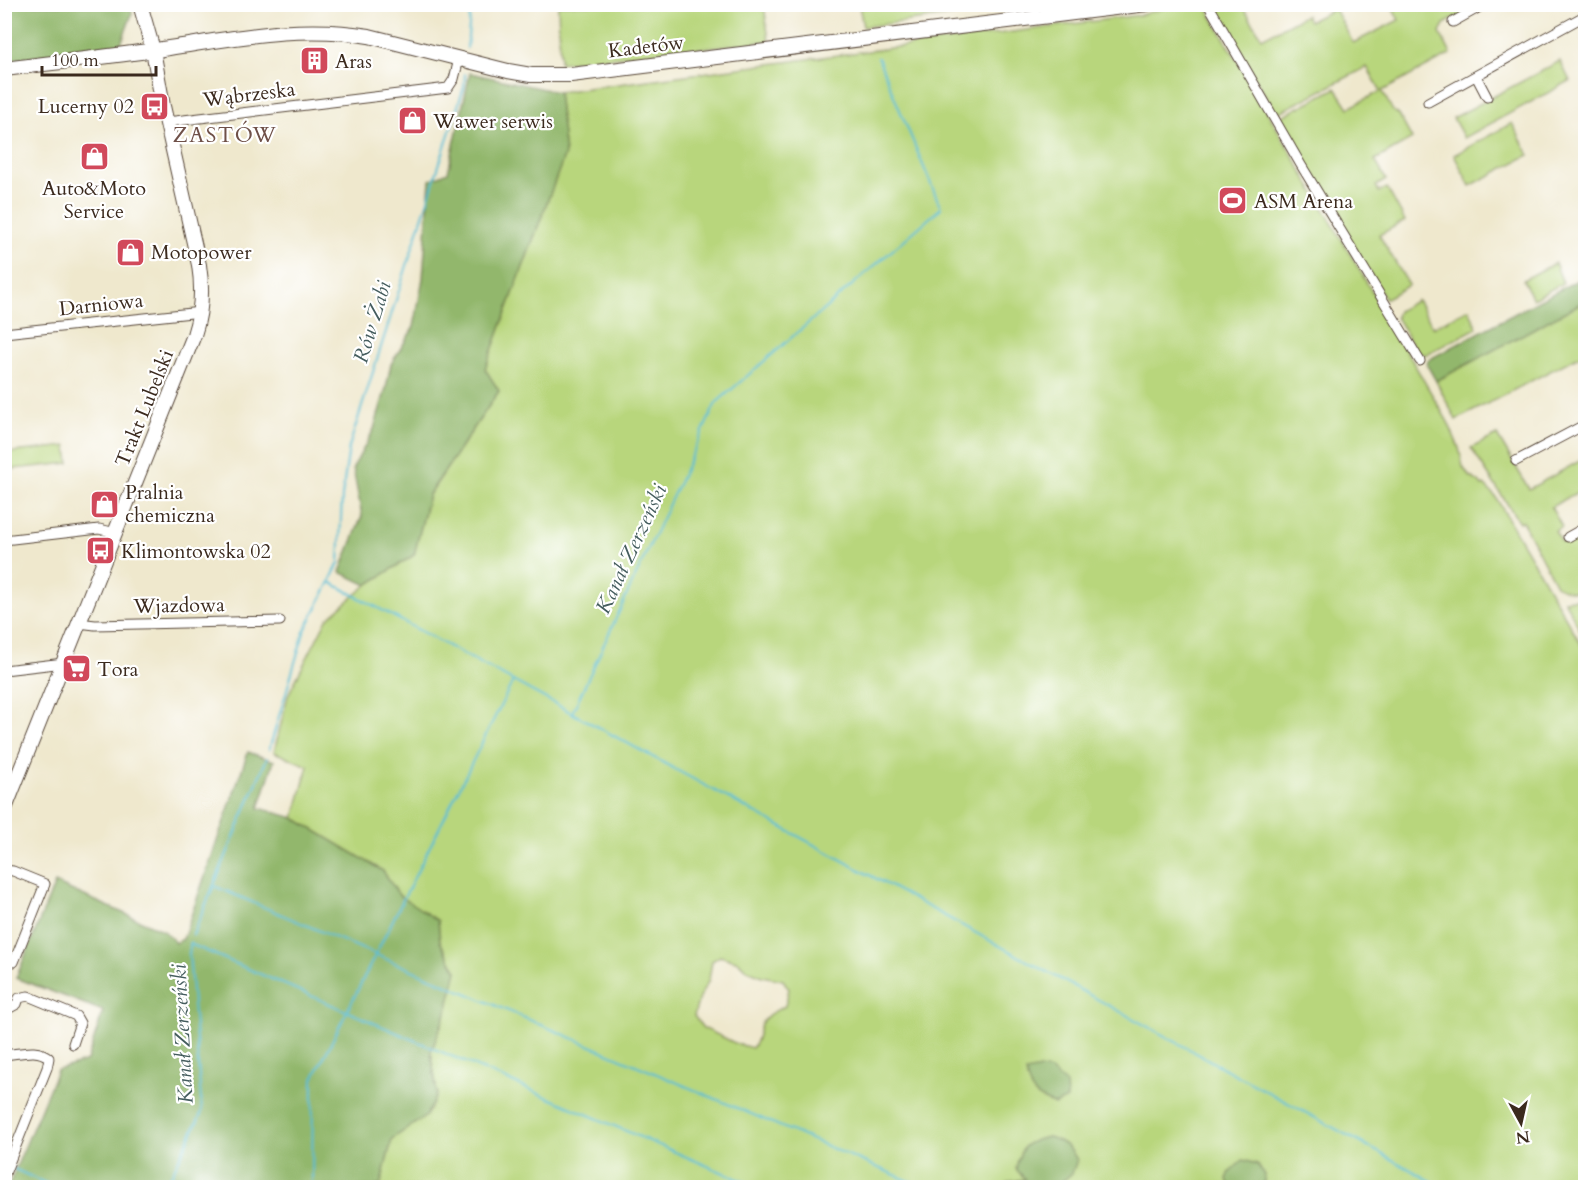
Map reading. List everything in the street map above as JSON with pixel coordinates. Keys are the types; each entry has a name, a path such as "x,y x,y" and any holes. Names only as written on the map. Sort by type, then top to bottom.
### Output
{"street":[{"name":"Trakt Lubelski","path":"4,811 116,533 201,312 202,284 199,265 153,50 140,4"},
{"name":"Kadetów","path":"4,69 153,50 252,34 327,30 369,36 531,75 571,75 1148,4"},
{"path":"1208,4 1301,165 1420,361"},
{"path":"1453,22 1485,4"},
{"path":"1428,102 1586,15"},
{"name":"Wąbrzeska","path":"167,122 448,88 454,79 459,59"},
{"path":"1476,76 1487,96"},
{"name":"Darniowa","path":"4,333 201,312"},
{"path":"1516,460 1586,424"},
{"path":"1568,537 1586,527"},
{"path":"4,540 99,529 116,533"},
{"name":"Wjazdowa","path":"80,623 95,625 279,621"},
{"path":"4,670 64,663"},
{"path":"4,870 13,870 45,884 14,962"},
{"path":"4,1007 8,1009 17,1005 20,998 28,996 76,1016 80,1023 73,1044"},
{"path":"4,1055 36,1052 49,1058 4,1176"}],"green space":[{"path":"4,5 130,5 132,14 120,46 5,61"},
{"path":"558,5 764,5 769,41 560,63"},
{"path":"859,5 962,5 963,14 863,27"},
{"path":"1175,5 1205,5 1448,422 1459,448 1463,467 1469,476 1482,486 1484,485 1495,496 1585,651 1585,1187 1264,1187 1264,1175 1227,1179 1230,1187 1048,1187 1066,1178 1077,1160 1065,1145 1048,1137 1025,1179 1009,1182 1002,1187 375,1187 381,1183 392,1139 426,1116 437,1094 431,1052 447,1010 457,971 440,942 438,921 398,895 383,871 294,818 308,766 274,752 288,695 327,619 367,585 414,555 429,495 499,391 485,369 565,154 558,92 1140,15","holes":["720,956 739,962 746,969 762,976 783,980 789,989 785,1006 763,1021 752,1048 737,1044 703,1028 694,1016 699,998 709,980 712,961"]},
{"path":"1213,5 1242,5 1262,38 1306,15 1309,21 1335,9 1353,43 1399,20 1391,5 1479,5 1444,24 1440,33 1451,54 1382,91 1412,139 1375,160 1386,180 1376,186 1379,192 1387,188 1405,221 1379,235 1409,285 1385,299 1278,118 1336,88 1349,108 1381,91 1367,67 1276,114"},
{"path":"1560,61 1570,81 1464,138 1453,118"},
{"path":"470,73 558,92 565,154 485,369 499,391 429,494 414,555 367,585 340,572 362,516 353,468 374,429 391,364 414,327 423,278 430,180 448,172"},
{"path":"1512,123 1529,155 1470,186 1454,155"},
{"path":"1555,263 1563,283 1533,299 1523,280"},
{"path":"1585,276 1585,301 1436,381 1427,365 1428,360"},
{"path":"1417,300 1433,327 1469,309 1477,328 1425,355 1416,351 1396,317 1398,311"},
{"path":"1581,303 1585,311 1585,353 1456,420 1436,381"},
{"path":"1497,435 1529,489 1585,458 1585,488 1551,507 1562,527 1555,531 1562,543 1585,532 1585,592 1570,591 1556,585 1522,521 1519,522 1471,448"},
{"path":"67,446 69,463 5,470 5,453"},
{"path":"1586,598 1585,639 1564,600"},
{"path":"248,752 274,761 259,808 294,818 383,871 399,895 438,921 440,942 457,971 447,1010 431,1052 437,1094 426,1116 392,1139 381,1183 375,1187 8,1187 57,1070 87,1061 103,1011 16,978 55,883 164,931 176,943 183,939"},
{"path":"1040,1069 1051,1071 1066,1084 1067,1099 1055,1105 1034,1093 1029,1085 1026,1072"},
{"path":"1048,1137 1065,1145 1074,1155 1077,1160 1072,1173 1057,1186 1002,1187 1009,1182 1025,1179 1016,1169 1022,1150 1034,1140"},
{"path":"1243,1160 1257,1164 1264,1175 1264,1187 1230,1187 1227,1179 1230,1172"}],"waterway":[{"name":"Rów Żabi","path":"467,48 471,4"},
{"name":"Kanał Zerzeński","path":"269,750 304,632 330,582 572,713 716,403 941,208 878,58"},
{"name":"Rów Żabi","path":"330,581 339,563 342,496 349,447 464,87 465,74"},
{"path":"312,1188 313,1079 513,681"},
{"path":"572,713 1444,1188"},
{"name":"Kanał Zerzeński","path":"193,935 267,758"},
{"path":"214,886 921,1186"},
{"name":"Kanał Zerzeński","path":"165,1188 202,1112 189,953 191,942"},
{"path":"190,944 759,1188"},
{"path":"12,1168 56,1188"}],"place":[{"name":"Aras","path":"314,61"},
{"name":"Lucerny 02","path":"155,106"},
{"name":"Wawer serwis","path":"412,121"},
{"name":"Auto&Moto Service","path":"94,157"},
{"name":"ASM Arena","path":"1233,201"},
{"name":"Motopower","path":"130,252"},
{"name":"Pralnia chemiczna","path":"104,504"},
{"name":"Klimontowska 02","path":"100,551"},
{"name":"Tora","path":"76,669"}],"district":[{"name":"ZASTÓW","path":"225,135"}]}
